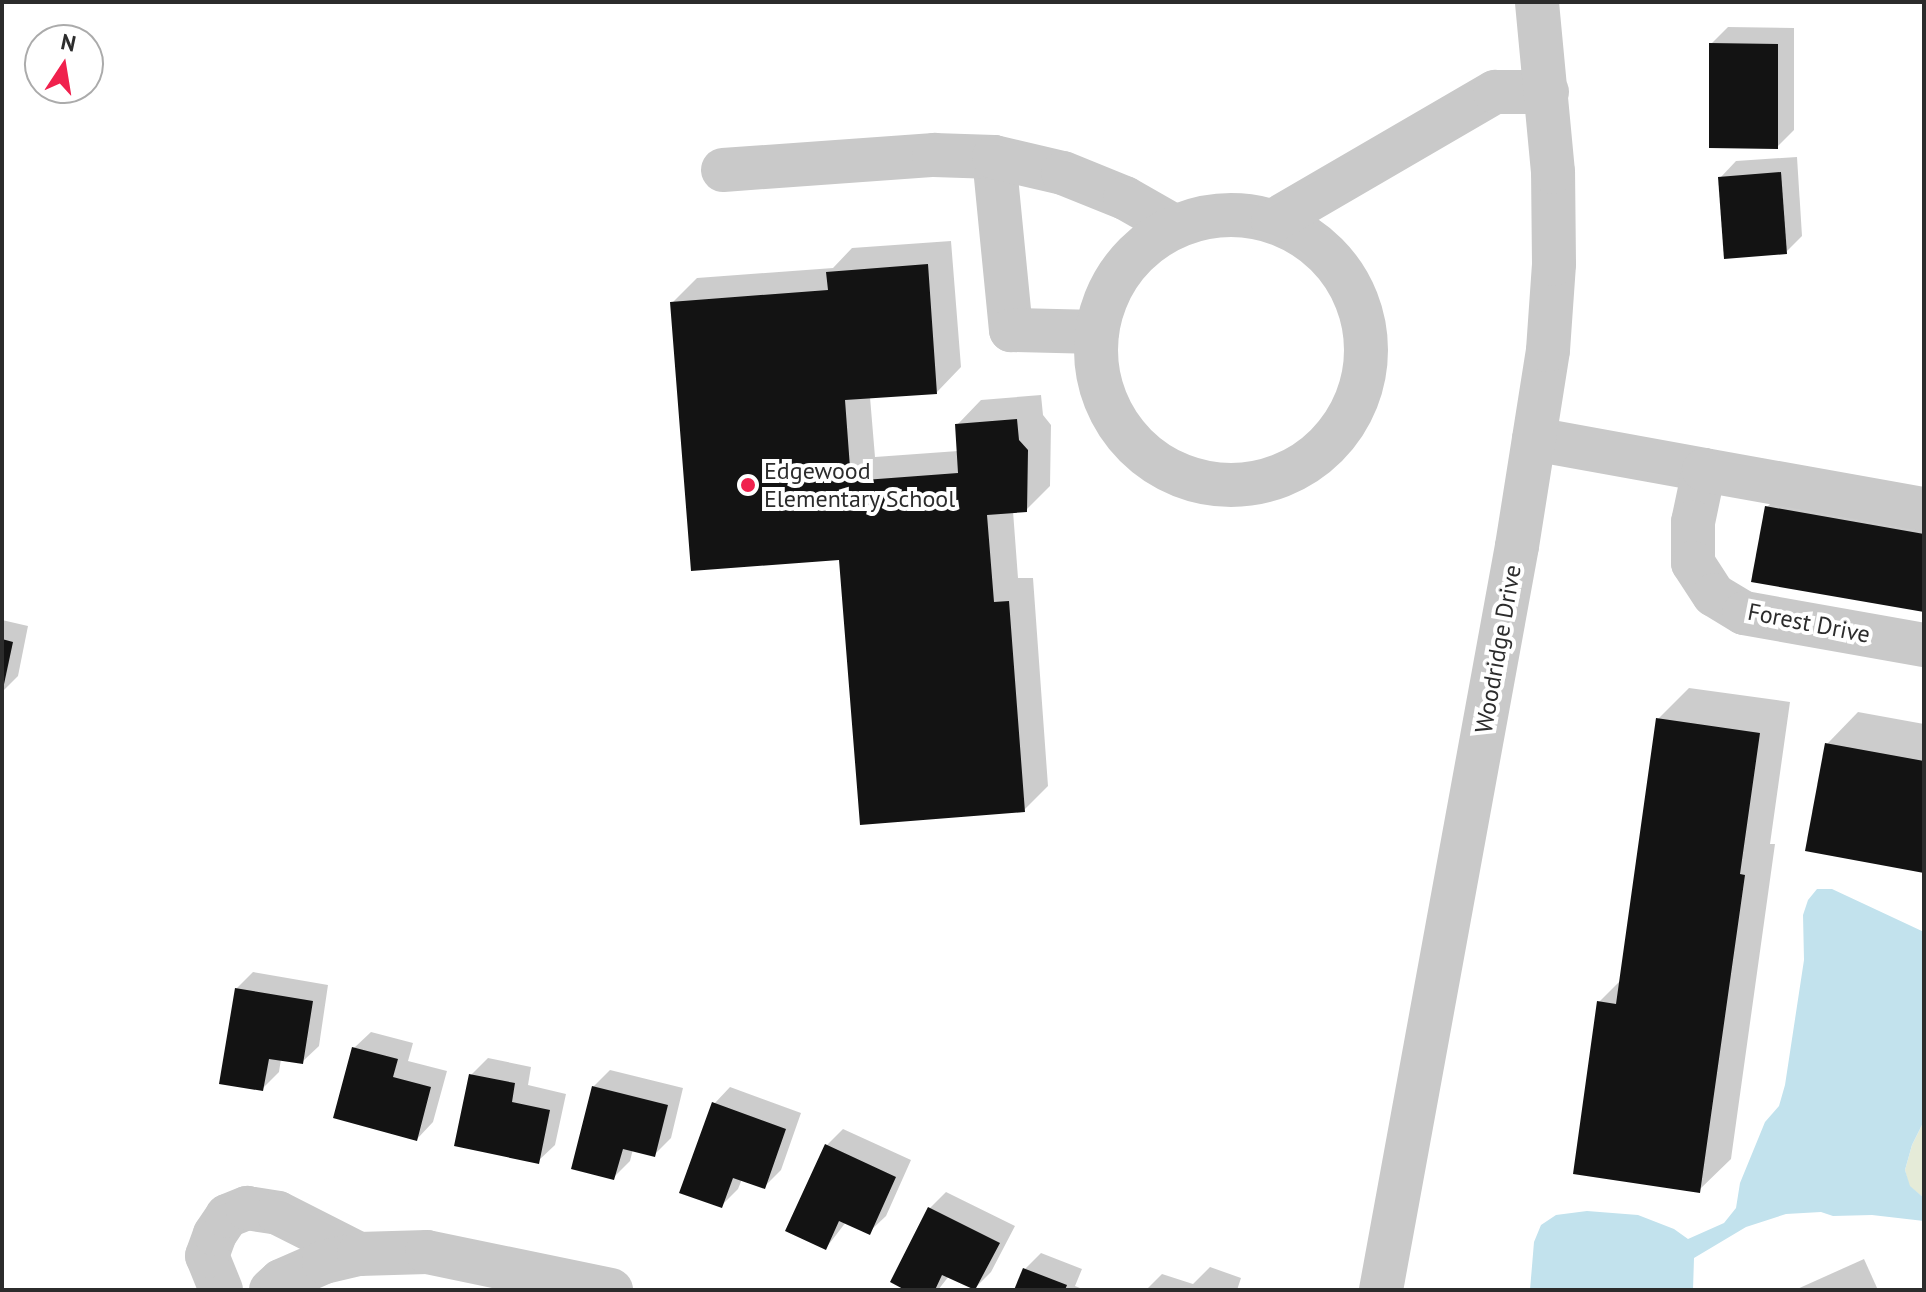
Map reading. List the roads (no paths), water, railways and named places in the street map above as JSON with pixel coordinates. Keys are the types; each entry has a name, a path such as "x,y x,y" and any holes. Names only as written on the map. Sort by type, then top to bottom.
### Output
{"street":[{"name":"Woodridge Drive","path":"1381,1290 1548,350 1554,264 1553,172 1537,2"},
{"path":"1273,221 1495,92 1547,92"},
{"path":"723,170 934,155 994,157 1063,173 1125,198 1174,226"},
{"path":"994,157 1011,330 1097,332"},
{"path":"1223,215 1273,221 1317,245 1350,283 1366,331 1364,381 1344,426 1318,453 1309,462 1263,483 1214,485 1166,470 1127,438 1102,395 1094,345 1105,296 1133,255 1174,226 1223,215"},
{"path":"1534,439 1924,509"},
{"name":"Forest Drive","path":"1704,470 1693,522 1693,563 1714,595 1744,613 1924,645"},
{"path":"221,1290 207,1256 215,1234 227,1216 247,1208 278,1213 359,1254"},
{"path":"276,1286 324,1262 359,1254 427,1252 611,1290"}],"water":[{"path":"1817,889 1832,889 1924,932 1924,1121 1912,1145 1905,1170 1910,1186 1924,1198 1924,1221 1872,1215 1833,1216 1821,1212 1786,1214 1746,1227 1694,1258 1693,1290 1530,1290 1534,1242 1541,1225 1556,1215 1587,1211 1638,1215 1674,1229 1688,1239 1724,1223 1736,1208 1740,1183 1765,1122 1779,1106 1785,1085 1804,960 1803,915 1808,900"}],"place":[{"name":"Edgewood Elementary School","path":"748,485"}]}
